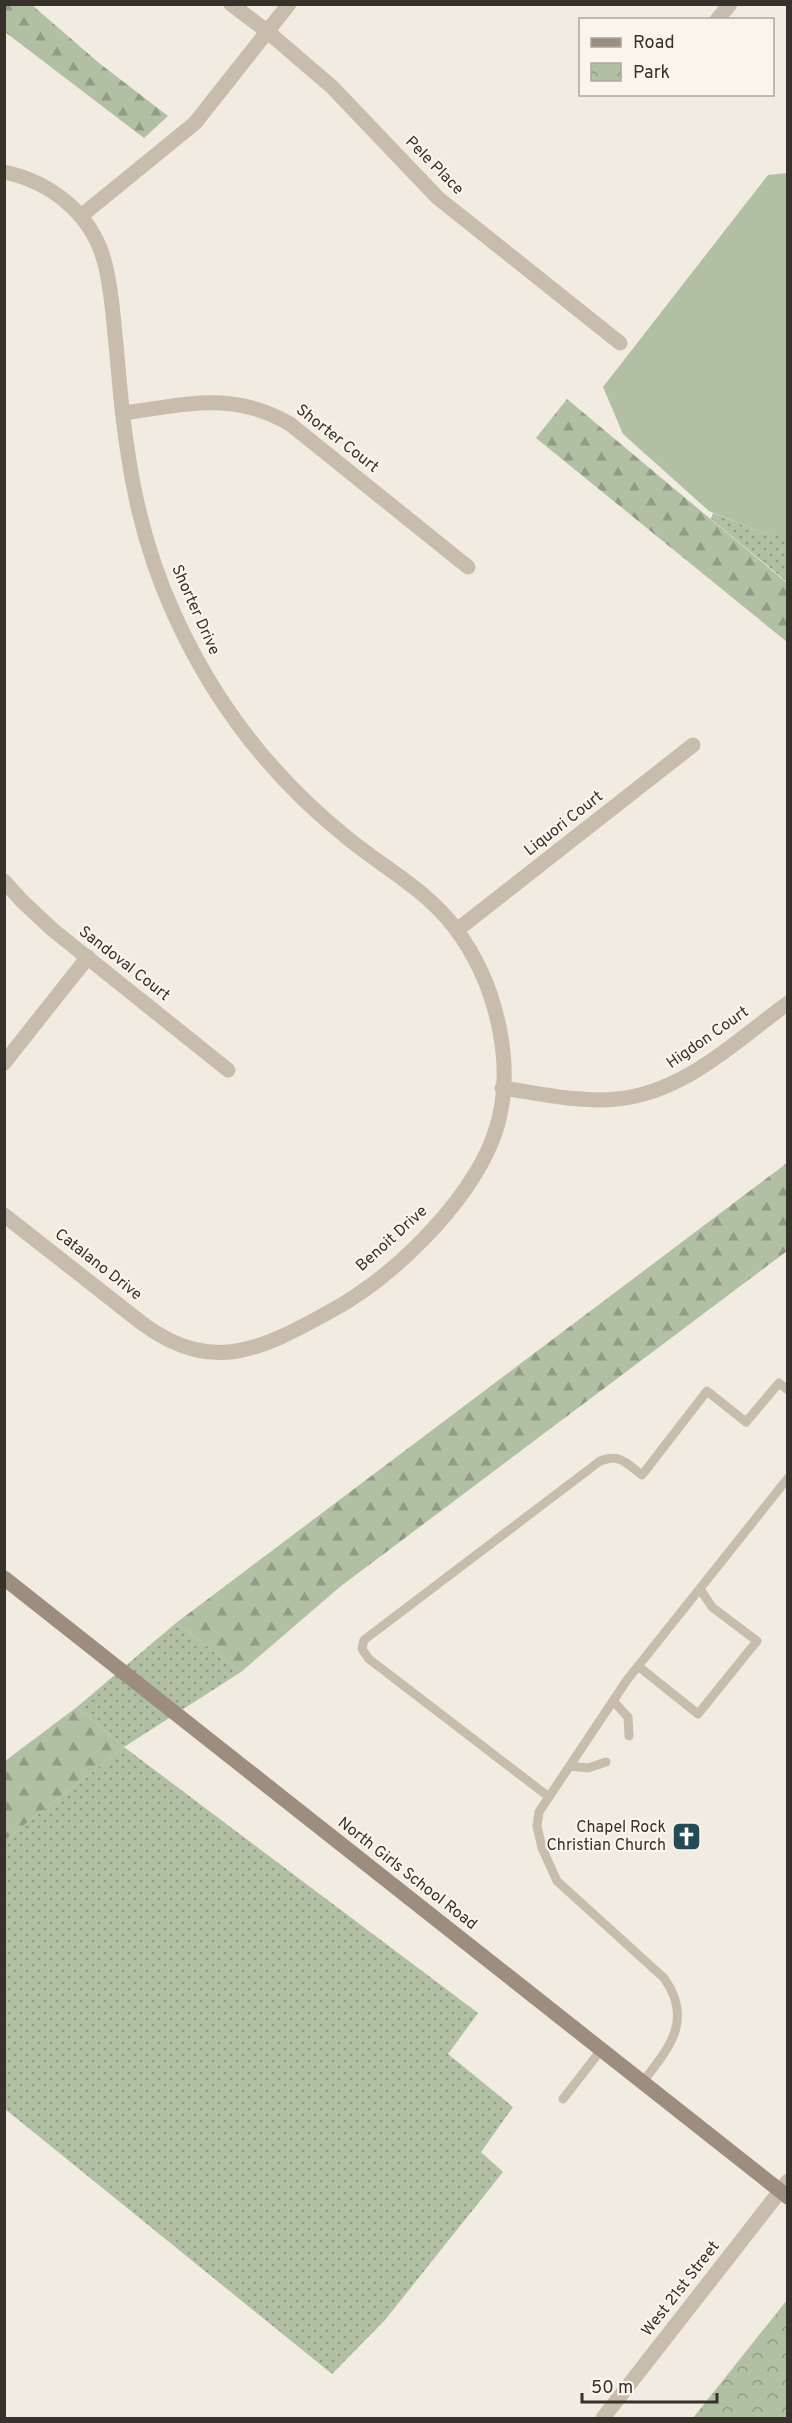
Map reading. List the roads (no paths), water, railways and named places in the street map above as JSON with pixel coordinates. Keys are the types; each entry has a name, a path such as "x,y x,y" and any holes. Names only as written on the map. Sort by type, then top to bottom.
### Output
{"main road":[{"name":"North Girls School Road","path":"4,1578 601,2050 785,2190"}],"street":[{"name":"Pele Place","path":"231,4 268,32 341,95 438,198 620,343"},
{"path":"81,216 195,123 289,4"},
{"path":"719,18 730,4"},
{"name":"Shorter Drive","path":"4,172 23,176 60,196 81,216 97,240 105,263 133,487 141,522 163,589 190,646 216,693 253,744 288,784 341,833"},
{"name":"Shorter Court","path":"123,413 221,402 258,408 274,415 290,424 468,567"},
{"name":"Liquori Court","path":"457,930 693,745"},
{"name":"Benoit Drive","path":"170,1341 189,1348 218,1352 257,1348 330,1312 371,1284 423,1239 466,1188 492,1142 500,1108 503,1051 495,1008 479,967 457,930 420,892 341,833"},
{"name":"Sandoval Court","path":"4,881 40,920 228,1070"},
{"path":"4,1063 88,957"},
{"name":"Higdon Court","path":"502,1088 591,1099 618,1099 644,1095 676,1083 699,1069 788,1003"},
{"name":"Catalano Drive","path":"4,1215 143,1324 170,1341"},
{"name":"West 21st Street","path":"603,2418 785,2190"}],"lane":[{"path":"549,1797 369,1659 362,1649 364,1640 600,1461 610,1457 619,1458 642,1475 707,1391 746,1422 779,1383 788,1390"},
{"path":"642,2082 669,2048 678,2020 676,1998 664,1978 557,1881 542,1848 537,1826 539,1812 638,1666 788,1478"},
{"path":"638,1666 699,1714 757,1641 712,1607 700,1588"},
{"path":"613,1701 628,1717 628,1736"},
{"path":"570,1766 588,1768 606,1762"},
{"path":"563,2099 601,2050"}],"place":[{"name":"Chapel Rock Christian Church","path":"687,1837"}]}
